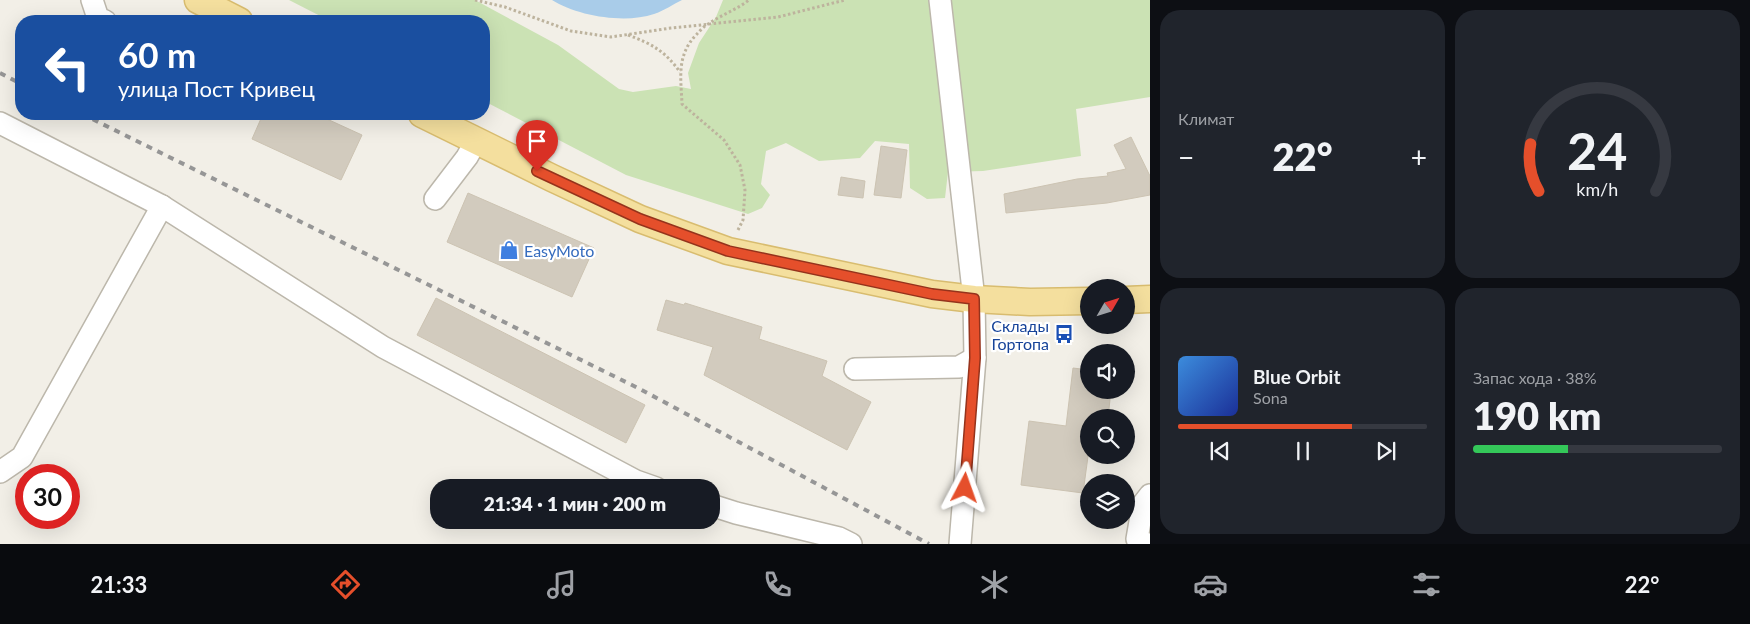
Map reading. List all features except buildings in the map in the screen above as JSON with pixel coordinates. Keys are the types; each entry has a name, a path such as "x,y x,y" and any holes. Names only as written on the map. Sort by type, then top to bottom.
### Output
{"main road":[{"path":"198,0 227,15"},
{"path":"434,120 640,219 728,251 932,294 974,299 1030,302 1080,301"},
{"path":"1135,300 1150,299"}],"street":[{"path":"92,0 97,15"},
{"path":"940,0 974,299 975,358 960,544"},
{"path":"0,123 162,206 383,347 632,479"},
{"path":"435,199 467,157 476,141"},
{"path":"0,472 22,457 162,206"},
{"path":"855,370 959,366 975,358"},
{"path":"1146,544 1137,539 1143,504 1150,495"},
{"path":"720,508 839,538 851,544"}],"path":[{"path":"475,0 505,7 570,30 611,36 778,17 845,0"},
{"path":"728,251 743,220 745,190 740,165 724,140 682,104 680,73 683,54 690,41 707,24 737,9 749,0"},
{"path":"627,34 651,43 672,60 680,73"}],"green space":[{"path":"289,0 475,0 558,45 619,89 633,92 676,86 691,89 688,73 699,43 716,17 723,0 1150,0 1150,97 1076,109 1081,156 983,171 948,172 945,198 927,199 910,188 909,144 875,141 860,158 819,161 786,143 766,151 761,184 770,195 762,208 748,214 626,175 490,104 490,15 318,15"}],"water":[{"path":"552,0 682,0 654,14 642,17 616,18 588,14 562,6"}],"railway":[{"path":"0,73 15,81"},
{"path":"94,120 638,388 929,544"}],"place":[{"name":"EasyMoto","path":"509,250"},
{"name":"Склады Гортопа","path":"1064,334"}],"route":[{"path":"537,171 640,219 728,251 932,294 974,299 975,358 965,488"}]}
